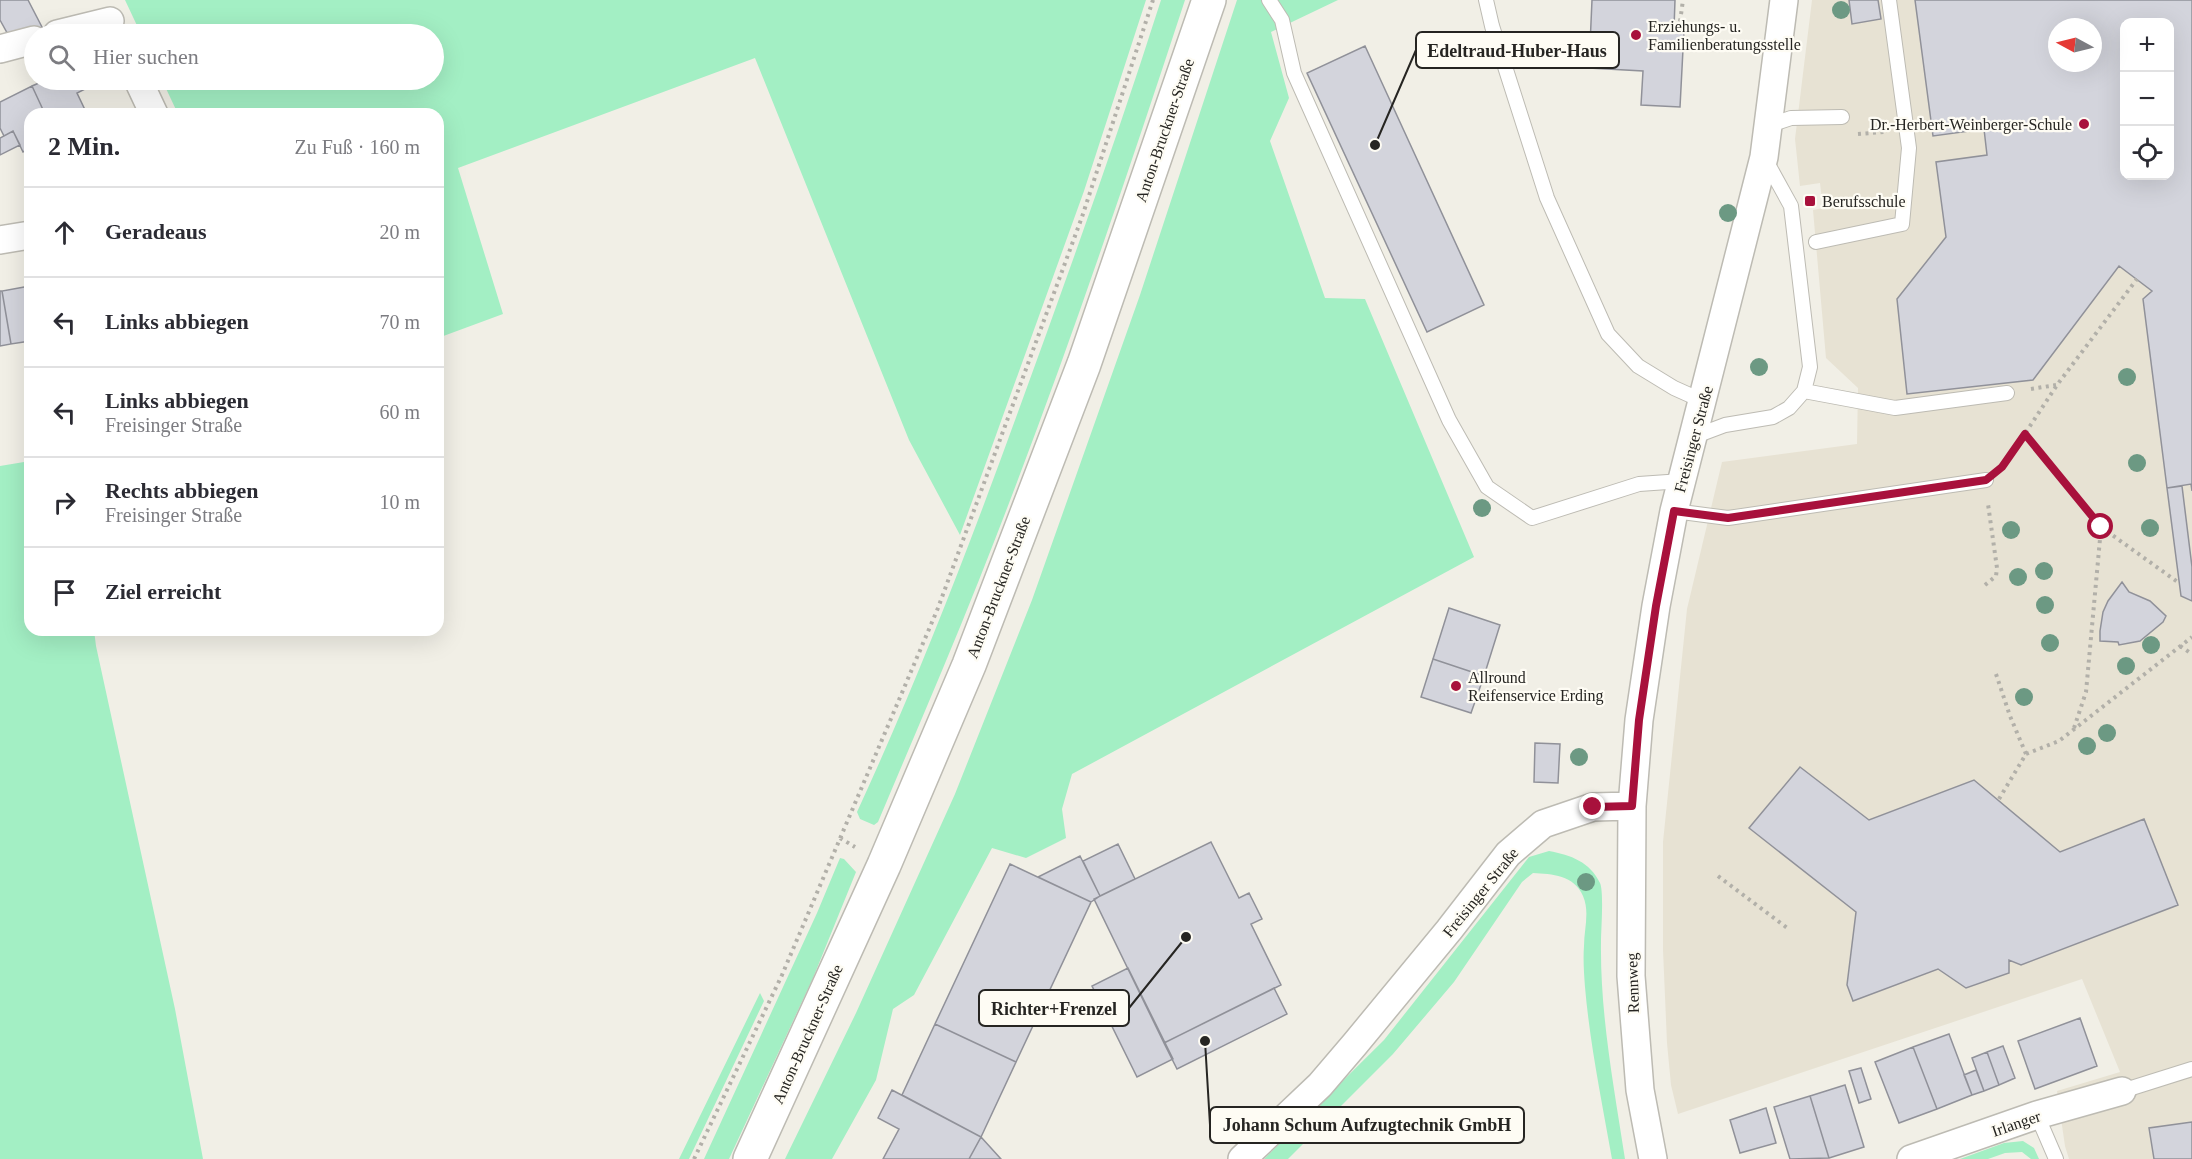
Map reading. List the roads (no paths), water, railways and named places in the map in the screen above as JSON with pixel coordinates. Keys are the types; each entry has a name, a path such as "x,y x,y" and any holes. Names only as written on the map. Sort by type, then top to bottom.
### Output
{"main road":[{"name":"Anton-Bruckner-Straße","path":"750,1159 884,865 969,664 1084,364 1209,0"}],"street":[{"name":"Freisinger Straße","path":"1242,1159 1334,1068 1449,930 1508,854 1543,824 1593,807 1632,806 1639,720 1656,606 1674,511 1764,157 1770,125 1784,0"},
{"path":"89,24 108,18"},
{"path":"0,49 24,43"},
{"path":"143,90 151,108"},
{"path":"0,240 24,236"},
{"name":"Rennweg","path":"1632,806 1630,939 1633,1023 1640,1090 1653,1159"},
{"name":"Irlanger","path":"1911,1159 2037,1115 2122,1091"}],"lane":[{"path":"1269,0 1282,20 1294,73 1449,420 1487,487 1532,518 1639,484 1682,481"},
{"path":"1486,0 1492,26 1547,198 1608,334 1638,366 1665,383 1703,401"},
{"path":"1816,242 1902,224 1909,148 1888,0"},
{"path":"1770,125 1791,118 1842,117"},
{"path":"1693,437 1725,425 1773,417 1790,408 1804,391 1810,367 1791,206 1764,157"},
{"path":"1804,391 1895,408 2007,393"},
{"path":"1674,511 1728,518 1986,480"},
{"path":"2122,1091 2192,1069"},
{"path":"2037,1115 2056,1159"}],"place":[{"name":"Erziehungs- u. Familienberatungsstelle","path":"1636,35"},
{"name":"Dr.-Herbert-Weinberger-Schule","path":"2084,124"},
{"name":"Edeltraud-Huber-Haus","path":"1375,145"},
{"name":"Berufsschule","path":"1810,201"},
{"name":"Allround Reifenservice Erding","path":"1456,686"},
{"name":"Richter+Frenzel","path":"1186,937"},
{"name":"Johann Schum Aufzugtechnik GmbH","path":"1205,1041"}]}
